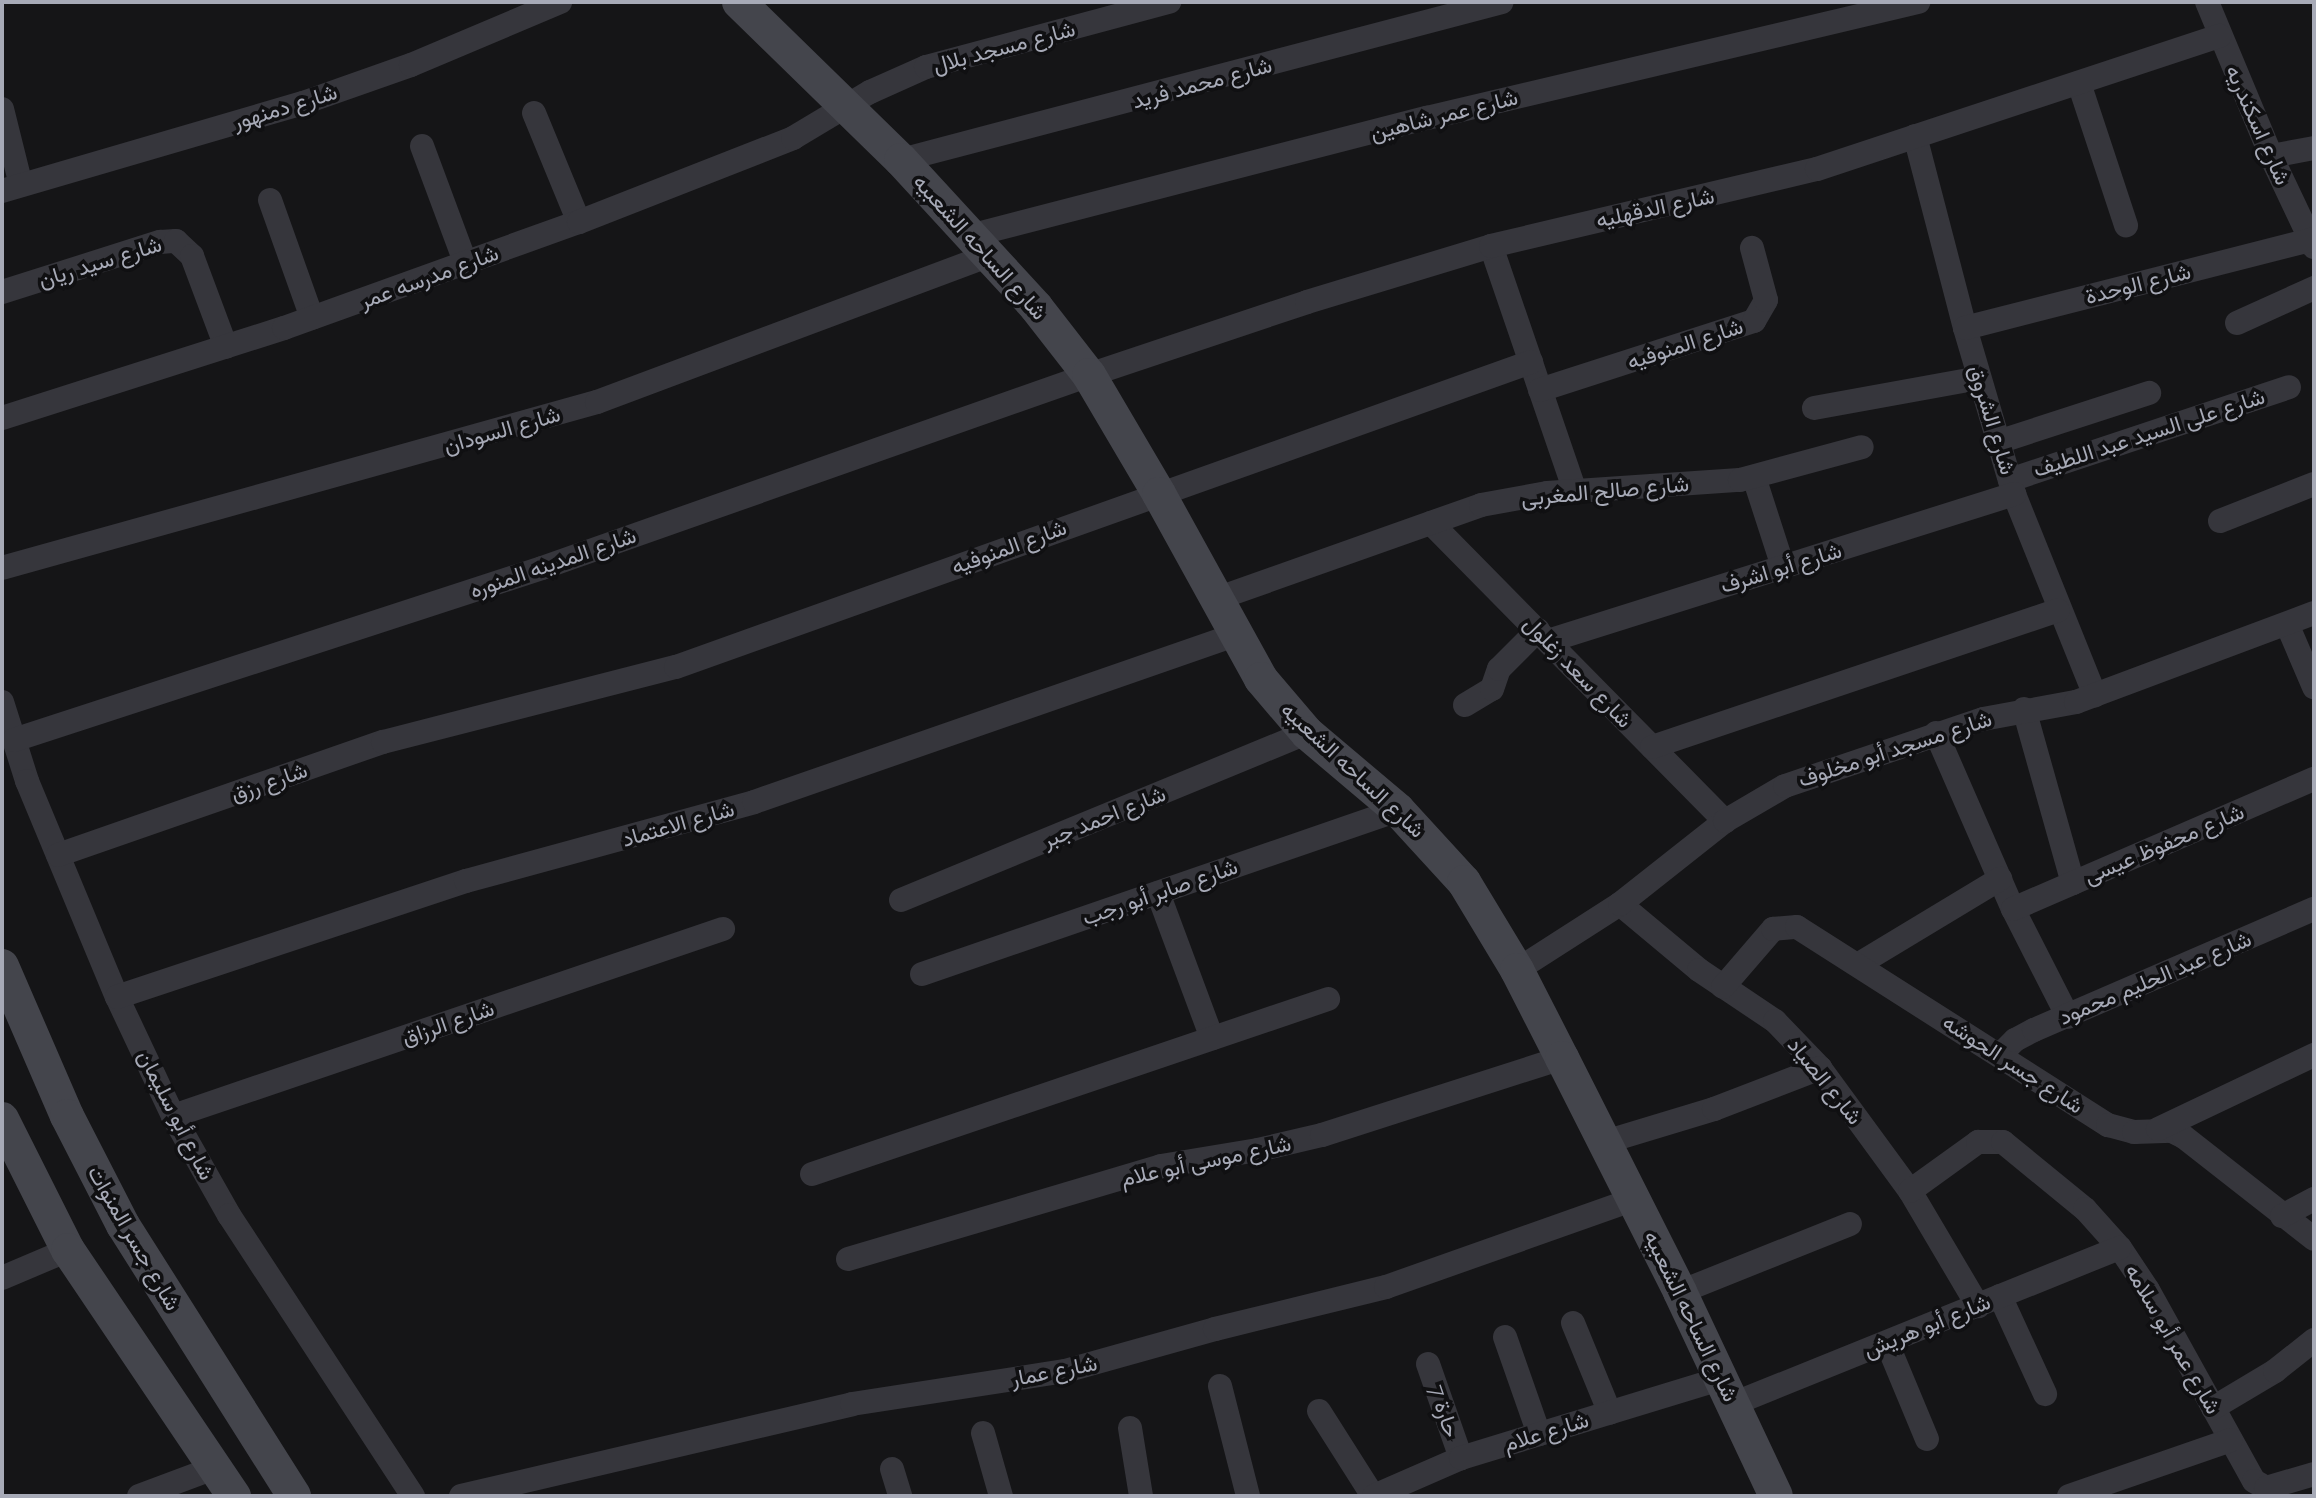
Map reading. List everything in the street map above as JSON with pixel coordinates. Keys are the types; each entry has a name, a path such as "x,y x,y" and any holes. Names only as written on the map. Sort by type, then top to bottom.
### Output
{"main road":[{"name":"شارع الساحه الشعبيه","path":"739,2 901,160 982,245 1089,375 1261,679 1307,733 1398,810 1458,874 1517,970 1605,1142 1728,1391 1776,1496"},
{"name":"شارع جسر المنوات","path":"2,966 67,1116 123,1225 294,1496"},
{"path":"2,1119 68,1250 234,1496"}],"street":[{"name":"شارع دمنهور","path":"12,188 317,98 411,65 560,2"},
{"name":"شارع مسجد بلال","path":"845,107 898,78 926,67 1169,2"},
{"name":"شارع محمد فريد","path":"901,160 1502,2"},
{"name":"شارع عمر شاهين","path":"982,245 1427,118 1918,2"},
{"name":"شارع اسكندريه","path":"2207,2 2271,156 2313,242"},
{"name":"شارع الدقهليه","path":"1089,375 1491,246 1777,180 2220,36"},
{"path":"2079,83 2126,225"},
{"name":"شارع مدرسه عمر","path":"2,418 226,347 466,264 793,138 845,107"},
{"path":"2,109 12,188"},
{"path":"534,113 579,222"},
{"name":"شارع الشروق","path":"1915,136 1965,328 2012,487 2058,610 2095,695"},
{"path":"422,146 466,264"},
{"path":"2271,156 2314,148"},
{"path":"270,200 312,318"},
{"name":"شارع سيد ريان","path":"2,292 160,242 176,241 192,256 226,347"},
{"name":"شارع الوحدة","path":"1965,328 2313,242"},
{"name":"شارع السودان","path":"2,568 597,402 982,245"},
{"path":"1491,246 1575,492"},
{"name":"شارع المنوفيه","path":"1540,390 1754,321 1766,300 1752,248"},
{"path":"2237,323 2314,288"},
{"name":"شارع المنوفيه","path":"483,716 654,674 1531,362"},
{"name":"شارع المدينه المنوره","path":"14,740 542,568 1089,375"},
{"path":"1814,408 1979,378"},
{"name":"شارع على السيد عبد اللطيف","path":"2012,487 2289,387"},
{"path":"1998,442 2149,393"},
{"name":"شارع صالح المغربى","path":"1216,599 1499,501 1754,477 1787,464 1862,447"},
{"path":"1754,477 1783,567"},
{"path":"2220,521 2314,484"},
{"name":"شارع أبو اشرف","path":"1543,636 1783,567 2012,487"},
{"name":"شارع سعد زغلول","path":"1431,523 1725,821"},
{"path":"1652,747 2058,610"},
{"name":"شارع مسجد أبو مخلوف","path":"1517,970 1620,904 1725,821 1769,793 1803,777 1936,733 2024,709 2095,695 2314,613"},
{"path":"2287,624 2314,687"},
{"name":"شارع الاعتماد","path":"117,997 466,881 754,802 1235,635"},
{"path":"1465,705 1492,689 1499,669 1543,636"},
{"name":"شارع أبو سليمان","path":"2,702 58,855 117,997 173,1116 229,1215 413,1496"},
{"path":"2024,709 2073,883"},
{"name":"شارع رزق","path":"58,855 383,742 483,716"},
{"name":"شارع احمد جبر","path":"901,900 1307,733"},
{"path":"1936,733 2013,909 2068,1017"},
{"name":"شارع محفوظ عيسى","path":"2013,909 2314,779"},
{"name":"شارع صابر أبو رجب","path":"922,974 1398,810"},
{"path":"1859,964 2000,879"},
{"path":"1158,893 1212,1038"},
{"name":"شارع الصياد","path":"1620,904 1723,987 1775,1021 1820,1068 1989,1301 2045,1394"},
{"name":"شارع عبد الحليم محمود","path":"2001,1054 2015,1040 2314,909"},
{"name":"شارع جسر الحوشه","path":"1723,987 1773,929 1781,926 1805,930 2108,1125 2134,1132 2172,1131 2200,1147 2314,1239"},
{"name":"شارع الرزاق","path":"173,1116 723,929"},
{"path":"812,1174 1328,999"},
{"path":"2158,1129 2314,1055"},
{"name":"شارع موسى أبو علام","path":"848,1259 1161,1166 1258,1150 1322,1135 1562,1058"},
{"path":"1605,1142 1714,1109 1820,1068"},
{"name":"شارع عمر أبو سلامه","path":"1910,1191 1971,1146 1995,1139 2085,1209 2120,1248 2148,1290 2259,1486 2292,1490 2314,1474"},
{"name":"شارع عمار","path":"461,1496 852,1404 1065,1371 1215,1329 1386,1287 1634,1199"},
{"path":"2282,1216 2314,1199"},
{"path":"1680,1292 1850,1224"},
{"name":"شارع أبو هريش","path":"1728,1391 1887,1343 2120,1248"},
{"path":"2,1278 68,1250"},
{"path":"1573,1323 1610,1413"},
{"path":"1505,1337 1539,1434"},
{"path":"2213,1408 2275,1371 2314,1340"},
{"path":"1887,1343 1927,1439"},
{"name":"حارة 7","path":"1428,1364 1461,1458"},
{"path":"1220,1386 1248,1496"},
{"name":"شارع علام","path":"1373,1496 1399,1492 1461,1458 1610,1413 1728,1391"},
{"path":"1319,1411 1373,1496"},
{"path":"1130,1428 1141,1496"},
{"path":"983,1433 1001,1496"},
{"path":"2069,1496 2231,1440"},
{"path":"139,1496 214,1468"},
{"path":"892,1469 900,1496"}]}
